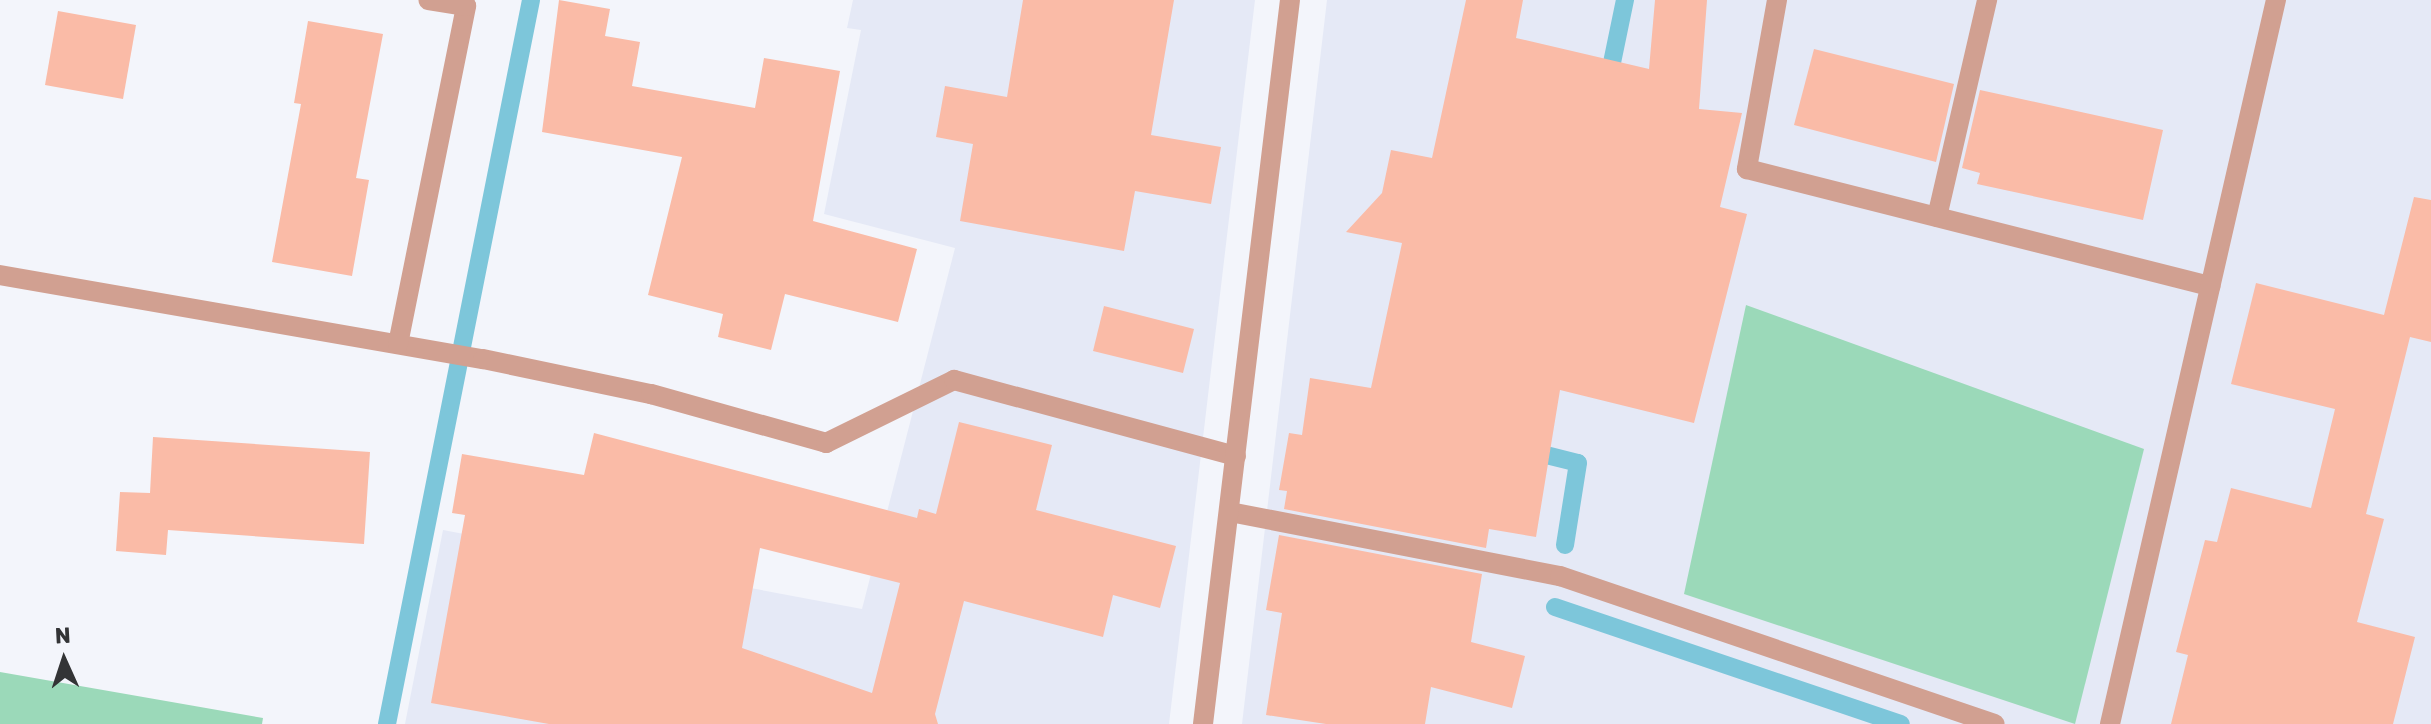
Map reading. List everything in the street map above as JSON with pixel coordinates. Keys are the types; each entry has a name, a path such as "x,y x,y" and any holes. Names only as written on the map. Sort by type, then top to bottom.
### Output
{"street":[{"path":"398,344 466,6 428,0"},
{"path":"1203,724 1290,0"},
{"path":"1777,0 1747,169 2210,286"},
{"path":"1937,217 1987,0"},
{"path":"2110,724 2276,0"},
{"path":"0,275 483,359 651,394 826,443 954,380 1236,456"},
{"path":"1230,512 1560,576 1994,724"}],"shaded area":[{"path":"853,0 1255,0 1169,724 405,724 443,530 862,609 955,248 824,214 861,30 847,28"},
{"path":"1327,0 2431,0 2431,724 1242,724"}],"green space":[{"path":"1746,305 2144,449 2075,724 1684,594"},
{"path":"0,672 263,718 262,724 0,724"}],"building":[{"path":"559,0 610,9 605,36 640,42 632,86 755,108 764,58 840,71 813,221 917,249 898,322 785,294 771,350 718,337 723,314 648,295 682,157 542,132"},
{"path":"1023,0 1174,0 1151,135 1221,147 1211,204 1135,191 1124,251 960,221 973,144 936,137 945,86 1007,97"},
{"path":"1466,0 1523,0 1516,38 1649,69 1655,0 1707,0 1699,109 1742,113 1720,207 1747,214 1694,423 1560,390 1536,537 1489,529 1486,548 1284,509 1287,491 1279,490 1289,433 1302,435 1310,378 1371,388 1402,243 1346,232 1382,193 1391,150 1432,158"},
{"path":"58,11 136,25 123,99 45,85"},
{"path":"308,21 383,34 356,178 369,180 352,276 272,262 301,104 294,103"},
{"path":"1814,49 1954,84 1936,162 1794,125"},
{"path":"1980,90 2163,130 2143,220 1977,184 1980,173 1962,168"},
{"path":"2414,197 2431,200 2431,342 2410,337 2366,514 2384,519 2357,622 2415,637 2393,724 2171,724 2188,655 2176,652 2205,540 2217,542 2231,488 2311,508 2335,409 2231,384 2256,283 2384,315"},
{"path":"1104,306 1194,329 1183,373 1093,351"},
{"path":"959,422 1052,445 1036,510 1176,546 1160,608 1113,595 1103,637 964,601 935,714 938,724 549,724 431,703 465,515 452,513 462,454 584,475 594,433 917,518 919,509 936,514","holes":["760,548 900,583 872,693 742,648"]},
{"path":"153,437 370,452 364,544 168,530 166,555 116,551 120,492 150,493"},
{"path":"1279,535 1482,574 1471,642 1525,656 1512,708 1431,687 1425,724 1326,724 1266,715 1282,613 1266,610"}],"waterway":[{"path":"387,724 531,0"},
{"path":"1608,82 1625,0"},
{"path":"1535,445 1534,452 1578,463 1565,545"},
{"path":"1555,607 1901,724"}]}
